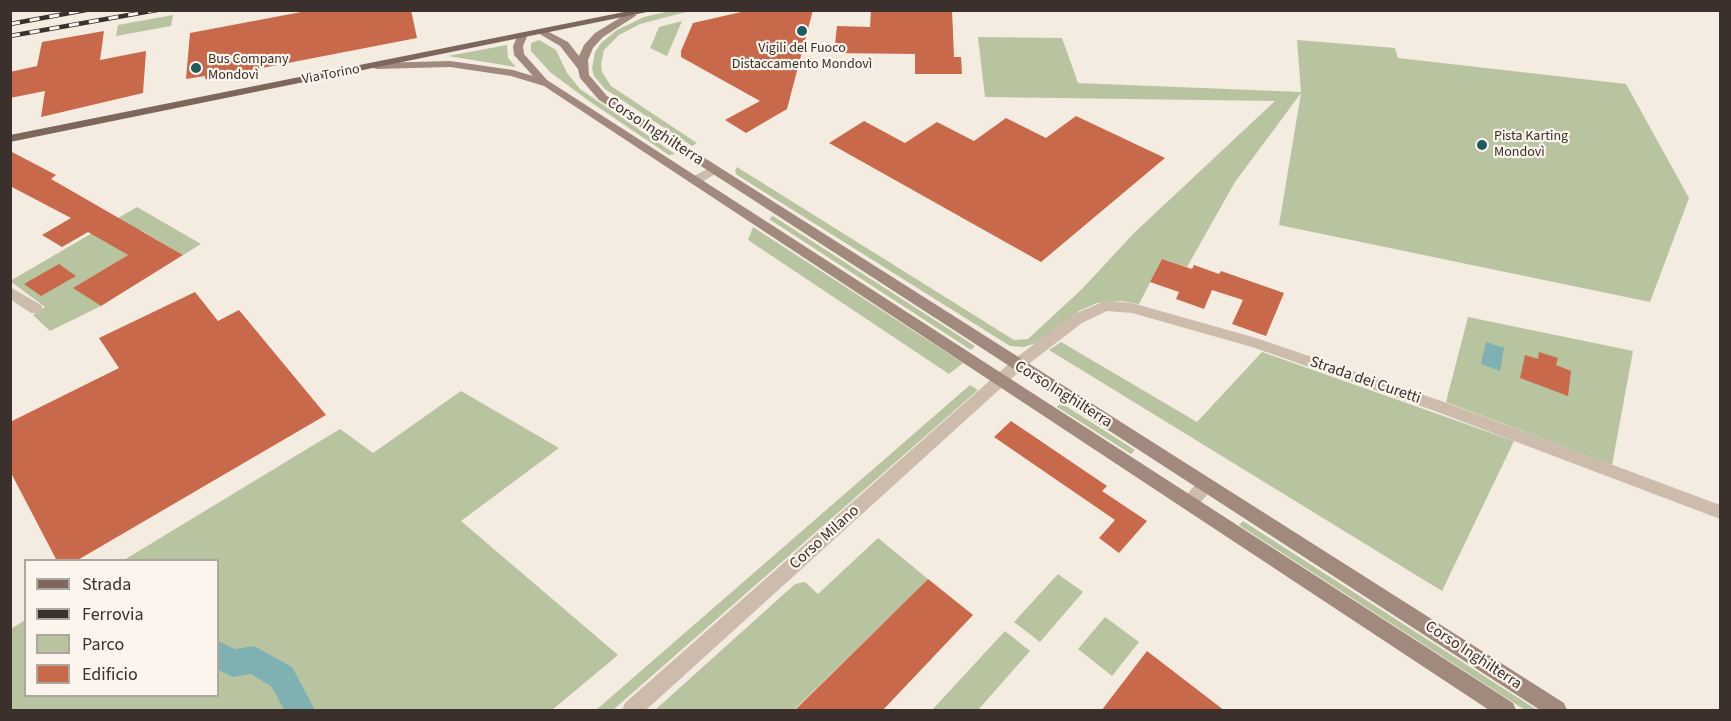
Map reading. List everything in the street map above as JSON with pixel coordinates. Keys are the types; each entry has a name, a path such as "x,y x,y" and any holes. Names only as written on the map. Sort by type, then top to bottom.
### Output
{"main road":[{"name":"Via Torino","path":"10,139 652,10"}],"street":[{"path":"582,67 592,41 606,29 632,15"},
{"name":"Corso Inghilterra","path":"543,33 564,44 582,67 588,84 603,98 1557,711"},
{"name":"Corso Inghilterra","path":"522,37 518,46 519,55 548,84 1506,711"},
{"name":"Corso Inghilterra","path":"376,66 450,64 513,73 548,84"},
{"path":"696,180 713,170"},
{"path":"10,292 36,309"},
{"name":"Strada dei Curetti","path":"1017,365 1087,313 1105,306 1132,308 1256,343 1430,403 1720,512"},
{"name":"Corso Milano","path":"632,711 1017,365"},
{"path":"1190,503 1205,485"}],"green space":[{"path":"674,10 690,11 640,24 619,35 604,50 601,65 602,72 611,86 697,143 692,146 605,89 594,76 592,68 595,52 601,43 617,30 644,17"},
{"path":"173,15 171,26 116,36 118,25"},
{"path":"682,21 667,56 650,48 659,27"},
{"name":"Pista Karting Mondovì","path":"978,37 1062,38 1078,83 1301,92 1297,40 1395,48 1398,58 1626,84 1689,198 1650,302 1279,225 1301,93 1235,182 1187,267 1162,259 1139,304 1121,301 1097,303 1079,311 1036,343 1024,347 1010,346 737,175 735,171 737,167 1014,340 1028,339 1083,288 1134,233 1275,101 985,97"},
{"path":"539,40 556,50 567,73 580,89 675,154 669,155 550,72 531,51 531,43"},
{"path":"507,45 508,58 516,67 448,56"},
{"path":"137,207 201,244 183,255 142,231 115,247 128,255 74,288 101,306 50,331 33,315 45,307 10,281"},
{"path":"773,216 975,346 971,350 769,219"},
{"path":"753,227 963,363 949,374 748,240"},
{"path":"1468,317 1633,351 1612,465 1446,402"},
{"path":"1061,342 1197,422 1262,352 1514,441 1442,591 1049,350"},
{"path":"970,385 978,390 613,710 596,710"},
{"path":"461,391 559,448 461,521 618,655 552,710 11,710 11,629 24,621 24,697 219,697 219,559 126,559 340,429 373,453"},
{"path":"1061,403 1135,450 1131,454 1057,407"},
{"path":"1243,521 1537,710 1525,710 1239,525"},
{"path":"878,538 928,579 794,710 655,710 795,584 805,582 818,594"},
{"path":"1058,574 1083,592 1040,642 1014,622"},
{"path":"1105,617 1139,642 1112,676 1078,649"},
{"path":"1005,631 1030,651 978,710 932,710"}],"water":[{"path":"1486,342 1504,348 1500,371 1481,364"}],"building":[{"path":"312,10 411,10 417,38 205,79 205,76 186,79 190,33"},
{"path":"750,10 813,10 787,109 746,133 725,120 760,101 681,57 681,51 693,23"},
{"path":"871,10 952,10 954,57 961,57 962,74 915,74 915,54 834,53 837,26 870,27"},
{"path":"104,31 100,60 146,51 143,93 41,117 45,91 10,98 10,72 37,66 42,42"},
{"path":"1076,116 1165,158 1041,262 829,143 864,121 905,143 937,122 974,141 1006,118 1046,138"},
{"path":"10,151 56,175 51,179 183,255 101,306 73,288 128,255 88,232 62,247 42,235 71,218 10,186"},
{"path":"1162,259 1192,269 1194,265 1219,274 1221,271 1284,293 1266,336 1232,324 1243,300 1212,290 1204,309 1176,299 1179,292 1150,282"},
{"path":"59,264 76,276 41,296 24,284"},
{"path":"195,292 218,321 239,310 326,415 79,559 56,559 10,471 10,422 119,368 99,338"},
{"path":"1539,352 1558,358 1556,365 1571,371 1568,396 1520,378 1525,355 1538,359"},
{"path":"1011,421 1107,486 1102,491 1147,521 1119,553 1099,538 1115,520 994,437"},
{"path":"928,579 973,615 882,711 794,711"},
{"path":"1147,651 1225,711 1101,711"}],"waterway":[{"path":"219,656 233,663 254,660 282,677 300,710"}],"railway":[{"path":"10,24 86,10"},
{"path":"10,36 157,10"}],"place":[{"name":"Vigili del Fuoco Distaccamento Mondovì","path":"802,31"},
{"name":"Bus Company Mondovì","path":"196,68"},
{"name":"Pista Karting Mondovì","path":"1482,145"}]}
